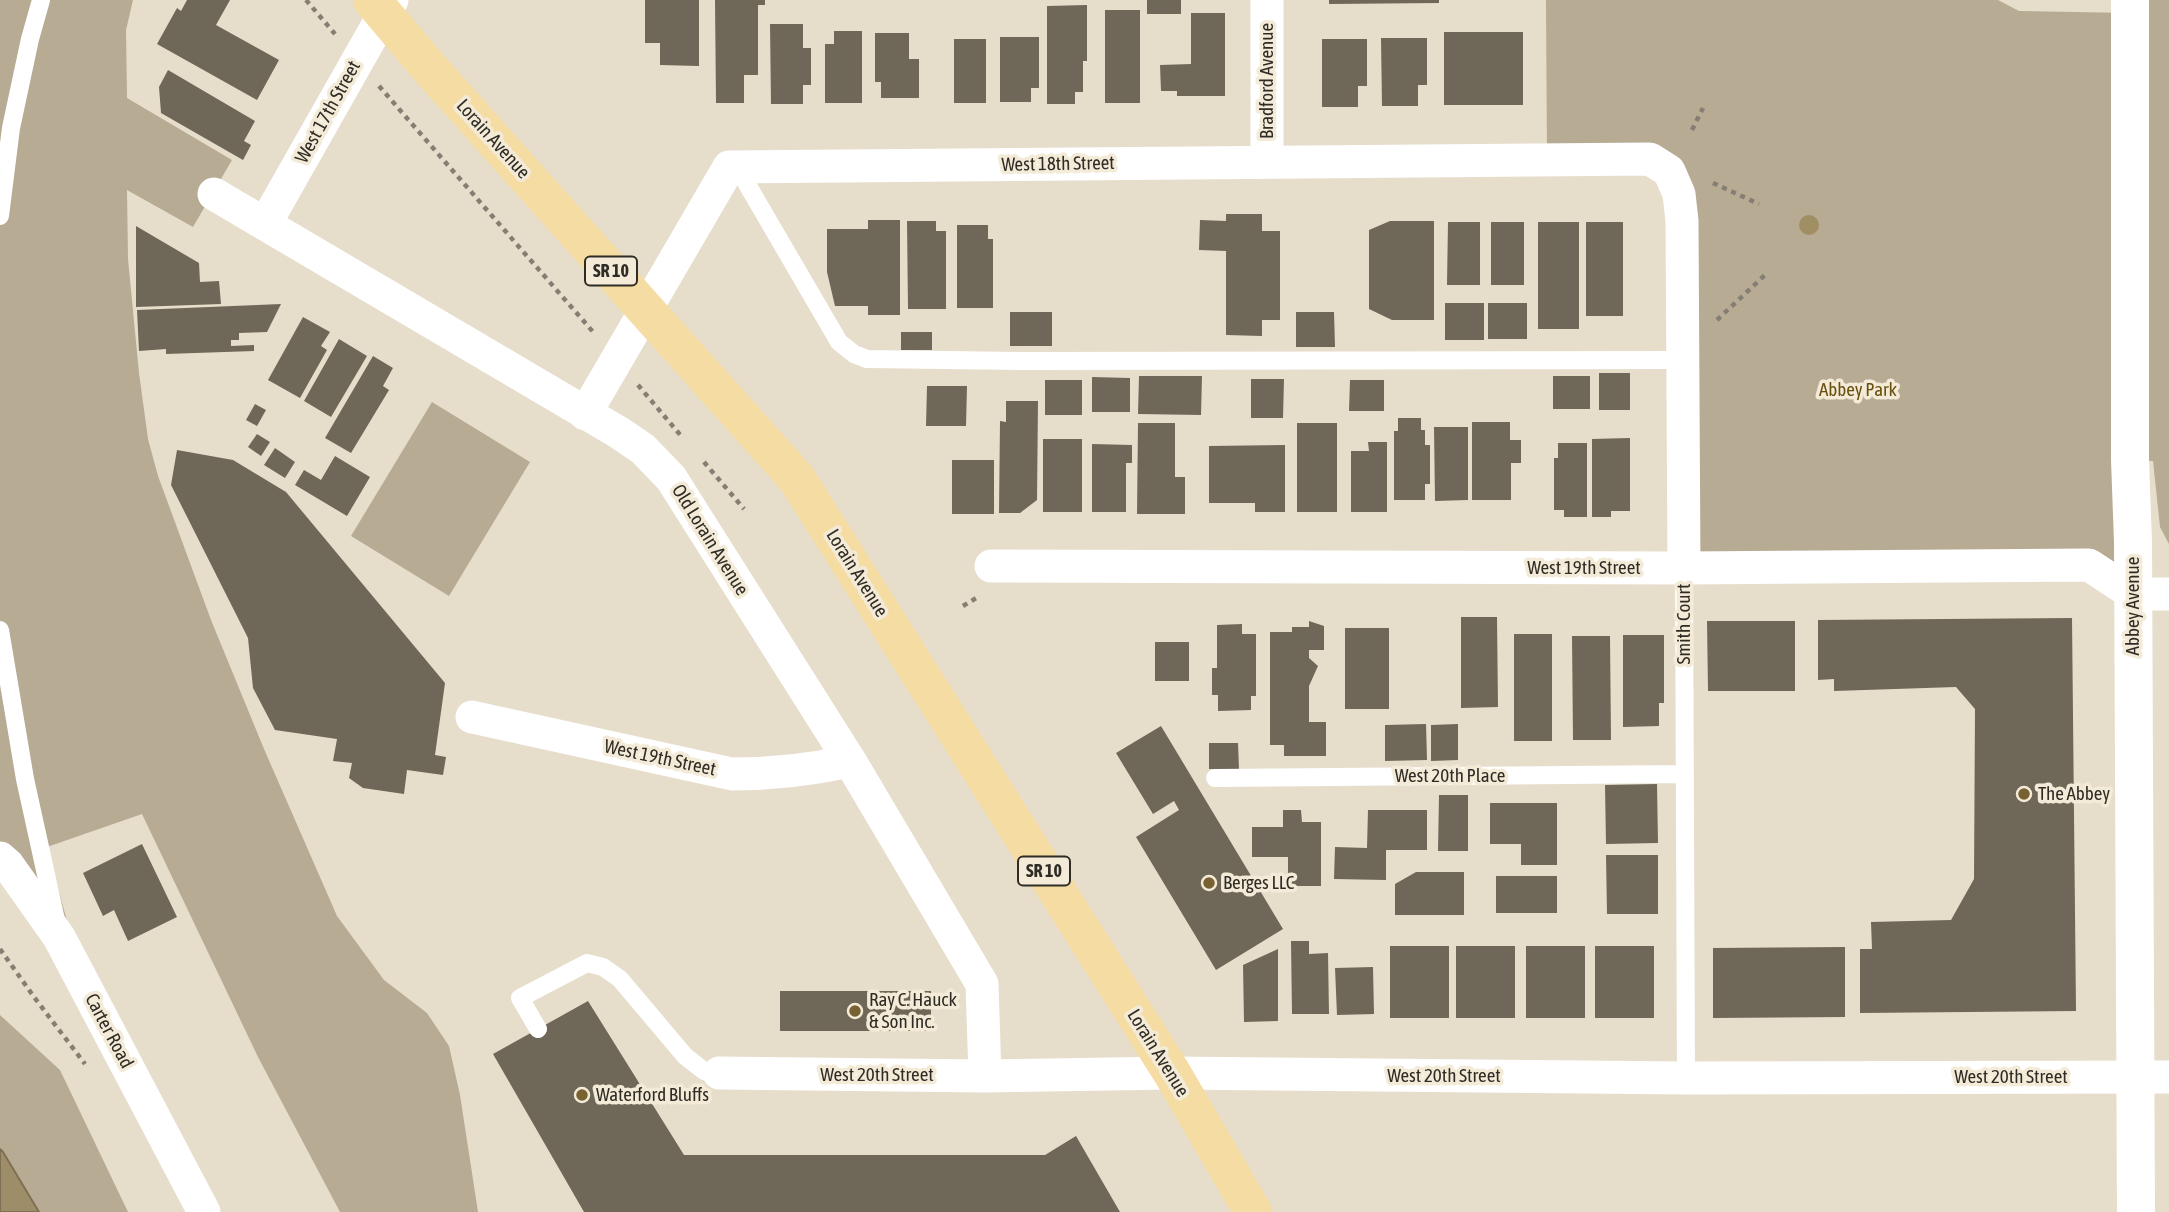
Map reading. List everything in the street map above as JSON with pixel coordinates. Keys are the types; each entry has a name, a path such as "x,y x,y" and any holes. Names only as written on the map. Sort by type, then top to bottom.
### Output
{"main road":[{"name":"Lorain Avenue","path":"372,0 797,479 1172,1073 1253,1212"}],"street":[{"name":"West 17th Street","path":"265,224 392,0"},
{"name":"Bradford Avenue","path":"1267,162 1268,0"},
{"name":"Abbey Avenue","path":"2130,0 2130,460 2151,594 2152,1077 2136,1212"},
{"name":"West 18th Street","path":"737,167 1650,159 1669,172"},
{"path":"585,414 729,167 737,167"},
{"name":"Smith Court","path":"1669,172 1679,194 1682,221 1684,568"},
{"name":"Old Lorain Avenue","path":"214,194 643,449 671,478 850,761 982,984 985,1076"},
{"name":"West 19th Street","path":"987,580 1684,568 2089,565 2151,594"},
{"name":"West 19th Street","path":"472,717 732,774 774,774 850,761"},
{"name":"Carter Road","path":"0,858 8,865 60,937 204,1212"},
{"name":"West 20th Street","path":"719,1073 985,1076 1172,1073 1686,1078 2152,1077"}],"lane":[{"path":"0,216 11,128 41,0"},
{"path":"737,167 839,342 854,354 867,359 1682,360"},
{"name":"Smith Court","path":"1684,568 1686,1078"},
{"path":"0,629 24,779 60,937"},
{"name":"West 20th Place","path":"1214,778 1685,775"},
{"path":"538,1029 520,998 587,962 603,967 620,979 685,1056 704,1071 719,1073"}],"path":[{"path":"306,0 340,40"},
{"path":"374,80 597,336"},
{"path":"1692,130 1703,107"},
{"path":"1713,183 1759,204"},
{"path":"1714,323 1766,274"},
{"path":"631,377 683,438"},
{"path":"701,458 744,509"},
{"path":"963,606 987,580"},
{"path":"0,949 90,1072"}],"green space":[{"path":"0,0 133,0 126,30 127,98 232,160 193,227 127,190 128,259 148,439 158,476 211,620 337,916 384,980 427,1013 449,1046 460,1095 478,1212 340,1212 258,1057 142,814 47,847 71,936 0,858"},
{"name":"Abbey Park","path":"1546,0 1998,0 2019,11 2130,13 2135,0 2169,0 2169,544 2160,527 2153,461 2130,460 2133,594 2088,565 1684,568 1669,171 1547,160"},
{"path":"432,402 530,462 449,596 351,536"},
{"path":"0,1015 60,1070 128,1212 39,1212 0,1149"}],"shaded area":[{"path":"0,1149 3,1152 39,1212 0,1212"}],"building":[{"path":"187,0 230,0 216,25 279,60 257,100 157,44 177,8 181,11"},
{"path":"645,0 699,0 699,66 660,65 660,43 645,43"},
{"path":"715,0 765,0 765,5 758,5 758,75 744,75 744,103 716,103"},
{"path":"1147,0 1181,0 1181,14 1147,14"},
{"path":"1329,0 1439,0 1439,3 1329,4"},
{"path":"1087,5 1087,61 1083,61 1083,92 1075,92 1075,104 1047,104 1047,6"},
{"path":"1105,10 1140,10 1140,103 1105,103"},
{"path":"1191,13 1225,13 1225,96 1177,96 1177,91 1161,91 1160,65 1191,64"},
{"path":"770,24 803,24 803,48 811,48 811,85 803,85 803,104 771,104"},
{"path":"834,31 862,31 862,103 825,103 825,44 834,44"},
{"path":"1444,32 1523,32 1523,105 1444,105"},
{"path":"875,33 909,33 909,59 919,59 919,98 881,98 881,82 875,82"},
{"path":"1000,37 1039,37 1039,88 1031,88 1031,102 1000,102"},
{"path":"1381,38 1427,38 1427,85 1418,85 1418,106 1382,106"},
{"path":"954,39 986,39 986,103 954,103"},
{"path":"1322,39 1367,39 1367,86 1358,86 1358,107 1322,107"},
{"path":"168,70 255,121 244,141 251,145 243,160 161,113 159,87"},
{"path":"1226,214 1262,214 1262,231 1280,231 1280,320 1262,320 1262,336 1226,335 1226,251 1199,250 1200,220 1226,221"},
{"path":"868,220 900,220 900,315 868,315 868,306 835,306 827,272 827,229 868,229"},
{"path":"907,221 936,221 936,231 946,231 946,309 908,309"},
{"path":"1390,221 1434,221 1434,320 1392,320 1369,309 1369,230"},
{"path":"1448,222 1480,222 1480,285 1447,285"},
{"path":"1491,222 1524,222 1524,285 1491,285"},
{"path":"1538,222 1579,222 1579,329 1538,329"},
{"path":"1586,222 1623,222 1623,316 1586,316"},
{"path":"957,225 988,225 988,239 993,239 993,308 957,308"},
{"path":"136,226 199,263 200,282 219,281 221,304 136,307"},
{"path":"1445,303 1484,303 1484,340 1445,340"},
{"path":"1488,303 1527,303 1527,339 1488,339"},
{"path":"281,304 267,332 239,333 239,340 231,340 231,346 254,345 254,351 166,354 166,349 139,351 137,310"},
{"path":"1010,312 1052,312 1052,346 1010,346"},
{"path":"1296,312 1334,312 1335,347 1296,347"},
{"path":"303,317 330,332 321,346 327,350 300,398 268,380"},
{"path":"901,332 932,332 932,350 901,350"},
{"path":"339,339 367,356 331,417 304,401"},
{"path":"373,356 393,368 383,386 389,390 351,453 325,438"},
{"path":"1599,373 1630,373 1630,410 1599,410"},
{"path":"1139,376 1202,376 1201,415 1138,414"},
{"path":"1553,376 1590,376 1590,409 1553,409"},
{"path":"1092,377 1130,378 1130,412 1092,412"},
{"path":"1251,379 1284,379 1283,418 1251,418"},
{"path":"1045,380 1082,380 1082,415 1045,415"},
{"path":"1350,380 1384,380 1384,411 1349,411"},
{"path":"927,386 967,386 966,426 926,426"},
{"path":"1006,401 1038,401 1037,500 1020,513 999,513 1000,421 1006,422"},
{"path":"255,404 266,410 257,426 246,420"},
{"path":"1398,418 1421,418 1421,430 1425,430 1425,445 1430,445 1430,484 1425,484 1425,500 1394,500 1394,431 1398,431"},
{"path":"1472,422 1510,422 1510,440 1521,440 1521,463 1511,463 1511,500 1472,500"},
{"path":"1138,423 1175,423 1175,477 1185,477 1185,514 1137,514"},
{"path":"1297,423 1337,423 1337,512 1297,512"},
{"path":"1434,427 1468,427 1468,500 1435,501"},
{"path":"257,434 270,442 261,456 248,447"},
{"path":"1630,438 1630,511 1611,511 1611,517 1592,517 1592,439"},
{"path":"1043,439 1082,439 1082,512 1043,512"},
{"path":"1368,442 1387,442 1387,512 1351,512 1351,451 1369,451"},
{"path":"1558,443 1587,443 1587,517 1564,517 1564,510 1554,510 1554,458 1558,458"},
{"path":"1092,444 1132,445 1132,463 1126,463 1126,512 1092,512"},
{"path":"1285,445 1285,512 1255,512 1255,503 1209,503 1209,446"},
{"path":"275,448 295,462 285,478 264,465"},
{"path":"177,450 233,460 286,492 445,683 435,755 446,757 443,775 407,770 404,794 363,788 349,778 352,763 333,761 337,739 275,730 253,688 248,638 171,485"},
{"path":"335,456 370,477 347,516 295,485 304,470 321,480"},
{"path":"952,460 994,460 994,514 952,514"},
{"path":"1461,617 1497,617 1498,707 1461,708"},
{"name":"The Abbey","path":"2072,618 2076,1011 1860,1013 1860,949 1872,949 1871,922 1951,920 1974,879 1975,709 1956,687 1834,691 1834,679 1818,680 1818,620"},
{"path":"1309,621 1324,626 1324,650 1309,650 1309,658 1318,666 1309,686 1309,722 1326,722 1326,756 1284,756 1284,745 1270,745 1270,632 1292,632 1292,627 1309,627"},
{"path":"1707,621 1795,621 1795,691 1708,691"},
{"path":"1242,624 1242,634 1256,634 1256,696 1251,696 1251,710 1218,711 1218,695 1212,695 1212,668 1217,668 1217,625"},
{"path":"1345,628 1389,628 1389,709 1345,709"},
{"path":"1514,634 1552,634 1552,741 1514,741"},
{"path":"1623,635 1664,635 1664,703 1659,703 1659,726 1623,727"},
{"path":"1572,636 1610,636 1611,740 1573,740"},
{"path":"1155,642 1189,642 1189,681 1155,681"},
{"path":"1426,724 1427,760 1385,761 1385,725"},
{"path":"1458,724 1458,760 1431,761 1431,725"},
{"name":"Berges LLC","path":"1161,726 1283,929 1216,970 1136,837 1179,810 1174,801 1153,814 1116,753"},
{"path":"1209,743 1238,743 1239,769 1209,769"},
{"path":"1657,784 1658,843 1606,844 1605,785"},
{"path":"1439,795 1468,795 1468,851 1438,851"},
{"path":"1490,803 1557,803 1557,865 1521,865 1521,844 1490,844"},
{"path":"1283,810 1301,810 1302,822 1321,822 1321,886 1288,886 1288,857 1252,857 1252,827 1283,827"},
{"path":"1368,810 1427,810 1427,850 1386,850 1386,880 1334,879 1335,847 1367,848"},
{"path":"142,844 177,917 128,941 114,910 103,916 83,873"},
{"path":"1606,855 1658,855 1658,914 1607,914"},
{"path":"1416,872 1464,872 1464,915 1395,915 1395,884"},
{"path":"1496,876 1557,876 1557,913 1496,913"},
{"path":"1291,941 1309,941 1309,954 1328,953 1329,1014 1292,1014"},
{"path":"1390,946 1449,946 1449,1018 1390,1018"},
{"path":"1456,946 1515,946 1515,1018 1456,1018"},
{"path":"1526,946 1585,946 1585,1018 1526,1018"},
{"path":"1595,946 1654,946 1654,1018 1595,1018"},
{"path":"1845,947 1845,1017 1713,1018 1713,948"},
{"path":"1278,949 1278,1021 1244,1022 1243,965"},
{"path":"1373,967 1374,1014 1337,1015 1335,968"},
{"name":"Ray C. Hauck & Son Inc.","path":"780,991 931,991 931,1031 780,1031"},
{"name":"Waterford Bluffs","path":"588,1001 684,1155 1045,1155 1076,1136 1120,1212 584,1212 493,1054"}],"place":[{"name":"The Abbey","path":"2024,794"},
{"name":"Berges LLC","path":"1209,883"},
{"name":"Ray C. Hauck & Son Inc.","path":"855,1011"},
{"name":"Waterford Bluffs","path":"582,1095"}]}
